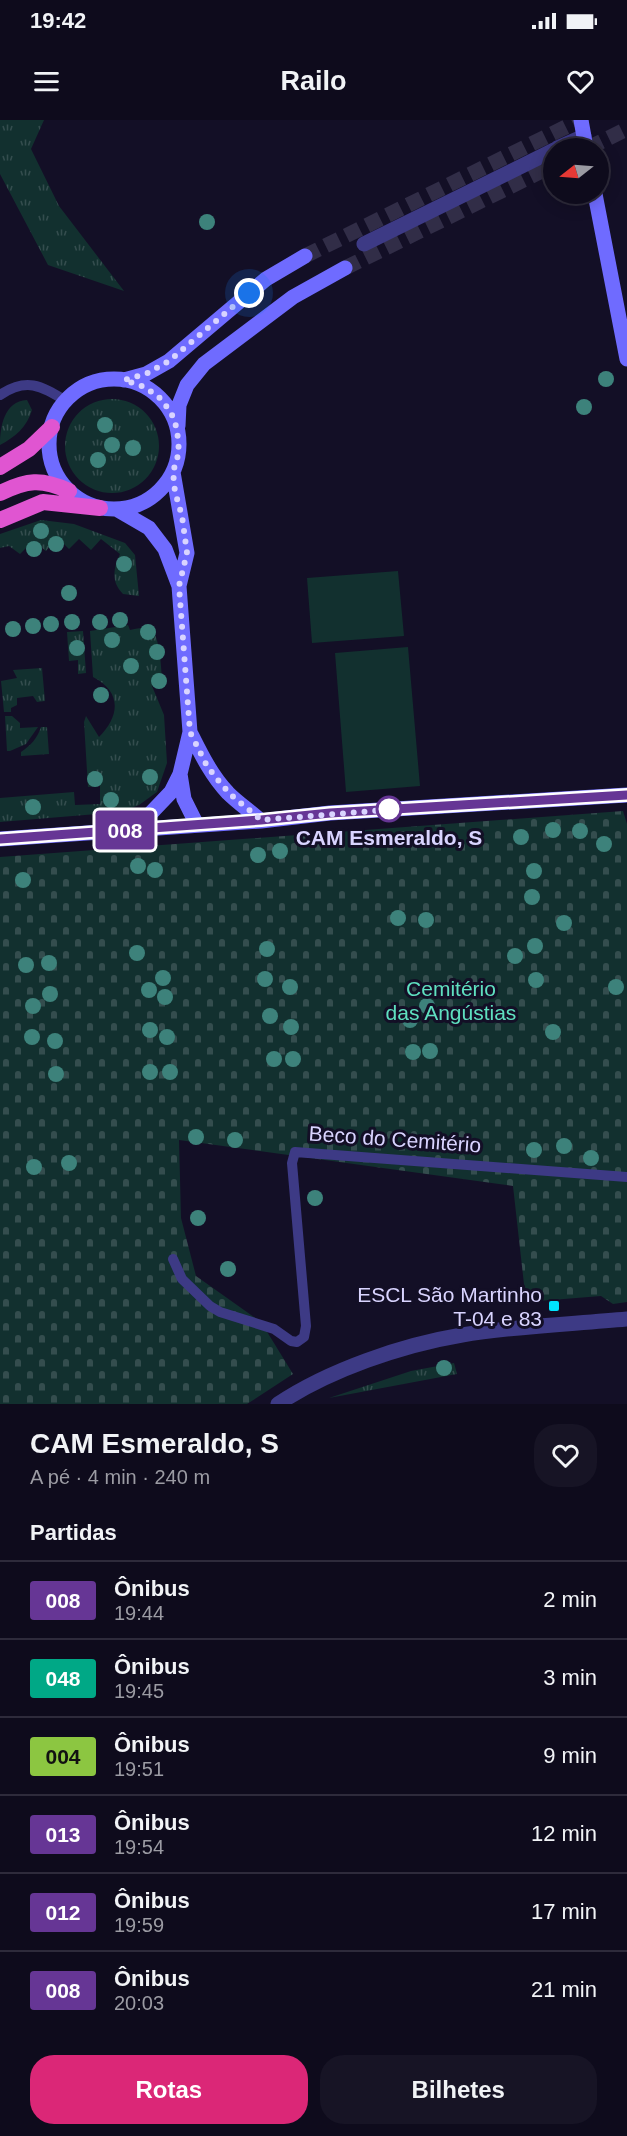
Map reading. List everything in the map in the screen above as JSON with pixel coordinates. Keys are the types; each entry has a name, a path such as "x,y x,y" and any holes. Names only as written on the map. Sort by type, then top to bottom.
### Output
{"highway":[{"path":"0,467 29,450 52,427"},
{"path":"0,493 17,485 33,482 49,482 69,491"},
{"path":"0,520 43,502 100,508"}],"main road":[{"path":"580,120 584,138"},
{"path":"597,204 627,359"},
{"path":"124,380 146,374 169,361 266,279 305,256"},
{"path":"177,429 171,412 158,396 142,386 124,380 108,379 92,383 66,401 55,418 50,441 54,468 69,491 83,501 100,508 118,510 138,505 155,495 169,480 179,452 177,429 179,405 187,385 204,364 293,297 345,268"},
{"path":"173,472 187,553 179,586"},
{"path":"114,831 150,814 171,792 180,774 190,732 179,586 165,549 149,528 118,510"},
{"path":"190,732 207,766 217,779 230,794 261,820"},
{"path":"180,774 184,799 197,825"},
{"path":"0,839 330,813 627,795"}],"street":[{"path":"364,244 543,155"},
{"path":"278,1404 289,1396 351,1366 433,1341 464,1335 627,1319"}],"lane":[{"path":"0,395 15,387 28,384 44,388 66,401"},
{"name":"Beco do Cemitério","path":"173,1259 182,1279 210,1306 220,1312 274,1329 291,1341 297,1342 304,1337 306,1326 292,1163 295,1152 627,1178"}],"green space":[{"path":"0,120 44,120 31,149 59,206 124,291 48,265 0,174"},
{"path":"112,399 130,403 145,413 155,428 159,446 155,464 145,479 130,489 112,493 94,489 79,479 69,464 65,446 69,428 79,413 94,403"},
{"path":"27,400 32,410 27,422 15,435 0,445 2,423 8,410 19,401"},
{"path":"41,520 74,524 125,543 135,555 139,596 123,594 116,585 114,575 120,554 101,539 91,550 79,539 69,549 57,537 46,551 33,541 20,554 9,546 0,548 0,534"},
{"path":"398,571 404,636 312,643 307,578"},
{"path":"128,625 130,630 149,628 153,631 159,651 162,678 152,686 164,715 167,763 157,792 139,805 121,812 0,822 0,798 74,792 75,805 100,804 100,786 88,787 84,722 86,716 99,737 111,721 115,705 109,690 93,677 90,631"},
{"path":"83,631 86,673 78,674 78,660 69,661 67,632"},
{"path":"408,647 420,786 346,792 335,653"},
{"path":"42,668 45,701 37,702 33,696 17,698 17,705 11,708 11,712 4,712 1,681 17,678 13,670"},
{"path":"5,716 12,716 20,723 20,728 38,727 26,744 10,751 7,751"},
{"path":"41,727 47,727 49,754 21,756 21,752 38,735"},
{"name":"Cemitério das Angústias","path":"623,811 627,824 627,1302 613,1304 601,1296 526,1302 513,1186 179,1140 181,1218 196,1276 261,1322 293,1374 247,1404 0,1404 0,857"},
{"path":"454,1363 457,1374 329,1398 411,1371"}],"tunnel":[{"path":"305,256 580,120"},
{"path":"609,138 627,129"},
{"path":"345,268 543,170"}],"bus line":[{"name":"008","path":"0,839 330,813 627,795"}],"place":[{"name":"CAM Esmeraldo, S","path":"389,809"},
{"name":"ESCL São Martinho T-04 e 83","path":"554,1306"}],"route":[{"path":"249,293 169,361 146,374 124,380 142,386 158,396 171,412 177,429 179,452 173,472 187,553 179,586 190,732 207,766 217,779 230,794 261,820 398,809 389,809"}]}
